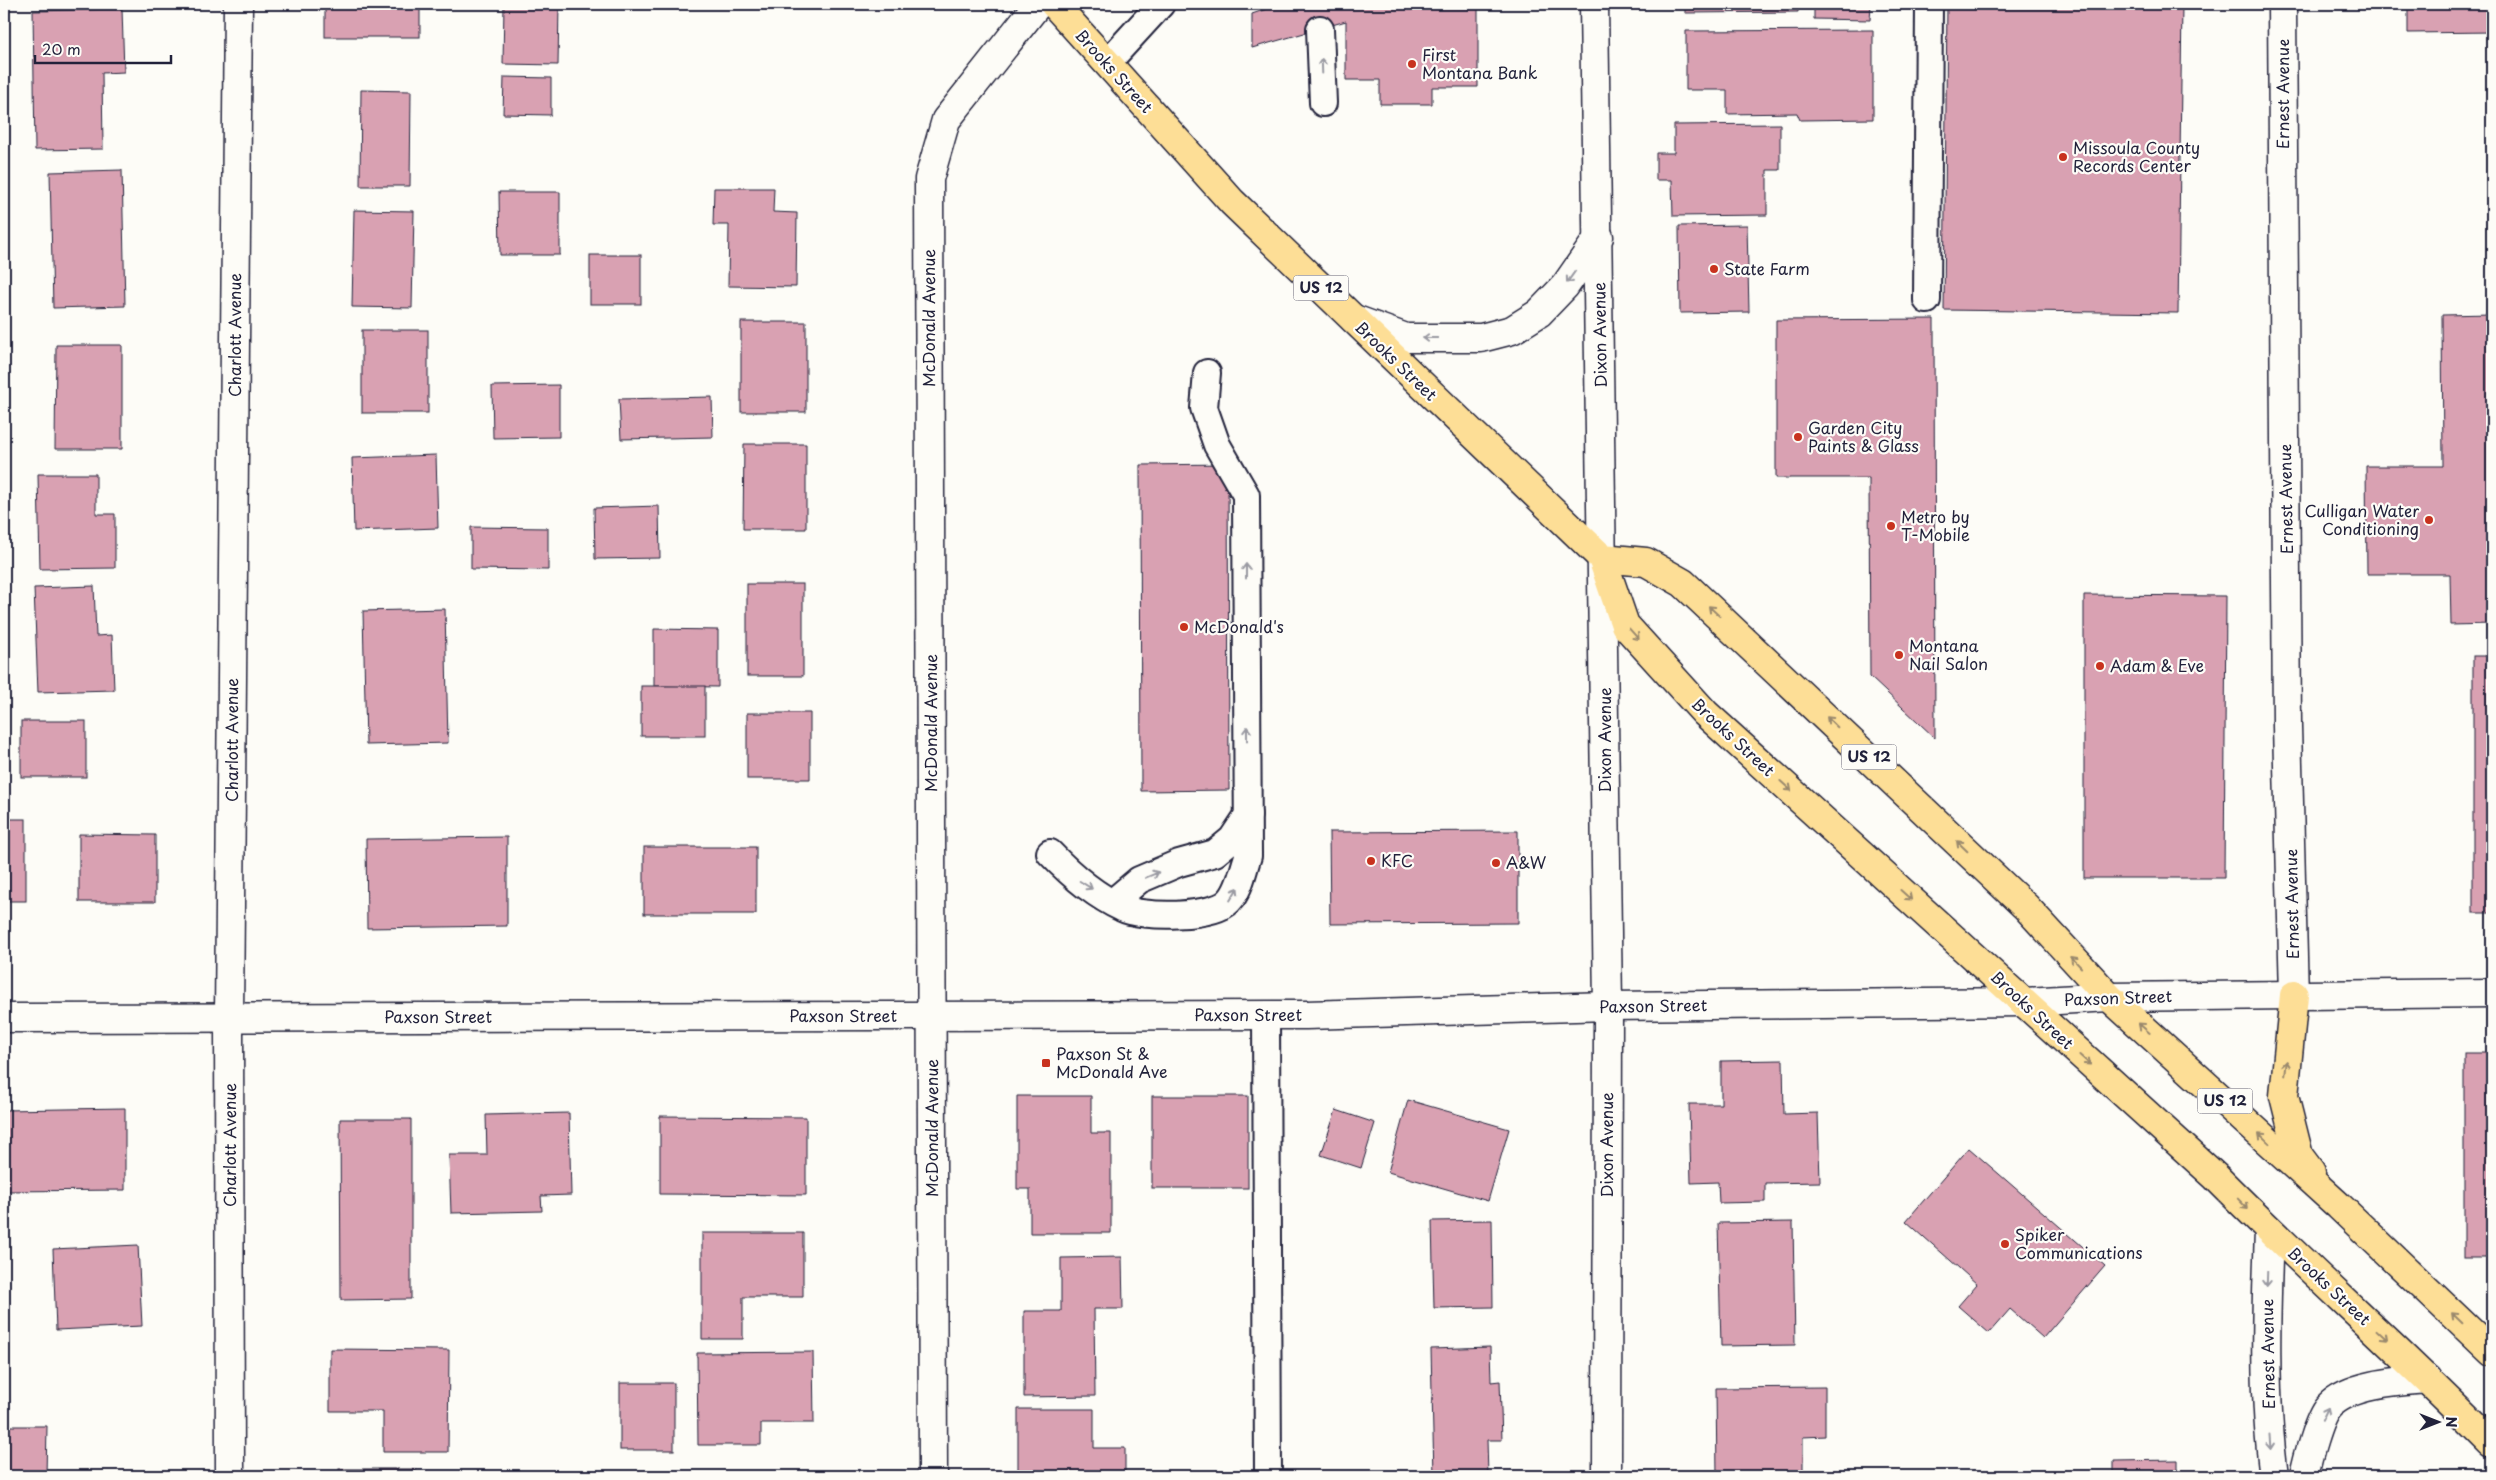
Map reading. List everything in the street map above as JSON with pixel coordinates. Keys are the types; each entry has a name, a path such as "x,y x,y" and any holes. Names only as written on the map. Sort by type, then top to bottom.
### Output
{"highway":[{"name":"Brooks Street","path":"1054,4 1232,202 1602,558 1625,625 1705,713 2216,1177 2269,1231 2428,1379 2492,1444"},
{"name":"US 12","path":"1602,558 1646,562 1683,583 2026,907 2110,998 2339,1206 2492,1352"},
{"path":"2294,995 2284,1096 2299,1156 2339,1206"}],"street":[{"name":"Charlott Avenue","path":"230,1476 229,1017 238,4"},
{"name":"McDonald Avenue","path":"934,1476 929,179 946,120 1038,4"},
{"name":"Dixon Avenue","path":"1594,4 1599,237 1608,1006 1607,1476"},
{"name":"Ernest Avenue","path":"2282,4 2287,726 2294,995"},
{"path":"1354,319 1406,338 1481,338 1512,330 1539,312 1565,286 1599,237"},
{"name":"Paxson Street","path":"4,1018 1266,1015 1608,1006 2025,1002 2110,998 2492,993"},
{"name":"Ernest Avenue","path":"2269,1231 2267,1292 2269,1442 2274,1476"},
{"path":"2304,1476 2309,1451 2328,1407 2364,1387 2388,1382 2428,1379"}],"lane":[{"path":"1107,63 1161,4"},
{"path":"1927,300 1929,4"},
{"path":"1320,28 1323,103"},
{"path":"1050,853 1074,878 1124,909 1168,915 1204,914 1229,902 1239,884 1248,856 1246,495 1217,445 1204,408 1208,373"},
{"path":"1113,902 1139,880 1180,863 1215,853 1232,839 1248,815"},
{"path":"1266,1015 1268,1476"}],"building":[{"path":"325,4 420,4 420,37 325,37"},
{"path":"504,4 559,4 558,65 503,64"},
{"name":"First Montana Bank","path":"1281,4 1478,4 1478,87 1432,87 1432,104 1380,104 1380,80 1346,80 1346,21 1252,48 1252,14"},
{"path":"1685,4 1798,4 1798,12 1685,13"},
{"path":"1814,4 1871,4 1870,20 1814,19"},
{"name":"Missoula County Records Center","path":"1947,4 2182,4 2178,313 1944,310"},
{"path":"2408,4 2492,4 2492,32 2408,33"},
{"path":"122,9 124,72 102,73 103,149 35,150 33,11"},
{"path":"1873,30 1873,119 1800,120 1797,113 1727,114 1727,90 1686,90 1686,31"},
{"path":"504,77 551,78 551,115 503,114"},
{"path":"361,90 411,91 410,186 360,186"},
{"path":"1780,124 1780,170 1767,170 1767,215 1673,216 1672,180 1656,180 1656,153 1674,153 1674,125"},
{"path":"122,170 125,306 53,308 50,172"},
{"path":"714,188 774,188 773,212 797,213 796,287 728,286 729,225 713,225"},
{"path":"499,192 560,192 560,255 500,255"},
{"path":"354,210 414,211 412,308 352,307"},
{"name":"State Farm","path":"1747,225 1749,312 1680,313 1679,226"},
{"path":"590,255 641,255 641,304 590,304"},
{"name":"Culligan Water Conditioning","path":"2492,314 2492,624 2451,625 2450,574 2367,574 2366,466 2443,466 2442,315"},
{"path":"1934,319 1935,738 1870,677 1869,478 1776,478 1776,320"},
{"path":"741,322 806,322 806,412 741,412"},
{"path":"362,330 428,330 428,413 362,413"},
{"path":"56,345 122,345 122,449 55,449"},
{"path":"559,385 559,437 493,438 492,386"},
{"path":"712,397 713,437 621,439 619,399"},
{"path":"744,444 806,444 806,529 743,529"},
{"path":"436,455 438,528 354,531 352,458"},
{"name":"McDonald's","path":"1228,464 1229,790 1141,791 1140,465"},
{"path":"38,474 96,474 96,514 115,514 115,568 40,569"},
{"path":"659,506 660,558 595,559 594,508"},
{"path":"471,527 548,528 548,570 471,569"},
{"path":"747,584 803,584 803,676 747,676"},
{"path":"94,586 96,636 112,635 114,690 38,692 34,588"},
{"path":"2084,595 2226,596 2224,878 2084,878"},
{"path":"445,609 448,743 366,745 363,611"},
{"path":"654,629 718,630 718,687 654,686"},
{"path":"2473,656 2492,656 2492,913 2473,913"},
{"path":"641,686 705,686 705,736 641,736"},
{"path":"747,713 810,713 810,779 747,779"},
{"path":"21,721 86,721 86,777 21,777"},
{"path":"4,819 26,819 26,901 4,901"},
{"path":"1518,831 1518,923 1330,924 1329,832"},
{"path":"79,834 155,835 155,902 79,902"},
{"path":"507,837 507,926 367,928 366,839"},
{"path":"644,847 756,847 756,914 644,914"},
{"path":"2464,1053 2492,1053 2492,1258 2464,1258"},
{"path":"1783,1060 1784,1114 1818,1113 1820,1182 1765,1183 1765,1202 1719,1203 1718,1182 1691,1183 1689,1104 1721,1104 1721,1061"},
{"path":"1017,1096 1091,1096 1091,1133 1111,1133 1111,1233 1030,1233 1030,1189 1017,1189"},
{"path":"1152,1096 1248,1096 1248,1188 1152,1188"},
{"path":"1408,1100 1509,1129 1488,1201 1388,1172"},
{"path":"125,1108 125,1190 4,1191 4,1110"},
{"path":"1336,1110 1375,1123 1361,1168 1321,1155"},
{"path":"569,1113 571,1195 541,1196 542,1211 451,1213 449,1155 487,1155 486,1115"},
{"path":"660,1116 806,1117 806,1195 660,1194"},
{"path":"340,1119 411,1119 411,1299 341,1300"},
{"name":"Spiker Communications","path":"1969,1148 2105,1266 2043,1338 2010,1309 1989,1333 1958,1306 1977,1284 1906,1221"},
{"path":"1492,1220 1493,1307 1434,1308 1432,1221"},
{"path":"1793,1222 1795,1345 1721,1346 1718,1223"},
{"path":"702,1233 803,1233 803,1297 743,1297 743,1339 702,1339"},
{"path":"138,1245 142,1326 56,1330 53,1249"},
{"path":"1122,1257 1123,1309 1094,1309 1095,1396 1024,1397 1024,1311 1061,1311 1061,1258"},
{"path":"1490,1347 1491,1382 1500,1381 1502,1440 1487,1440 1488,1476 1434,1476 1431,1349"},
{"path":"330,1349 449,1350 448,1452 383,1452 383,1411 330,1411"},
{"path":"813,1352 814,1423 761,1423 761,1445 698,1445 697,1353"},
{"path":"620,1383 674,1383 674,1450 620,1450"},
{"path":"1825,1387 1825,1436 1803,1437 1803,1476 1717,1476 1716,1388"},
{"path":"1018,1409 1094,1409 1094,1448 1125,1448 1125,1476 1018,1475"},
{"path":"4,1426 47,1426 46,1476 4,1476"},
{"path":"2178,1460 2178,1476 2114,1476 2114,1461"},
{"path":"339,1469 416,1469 416,1476 339,1476"}],"place":[{"name":"First Montana Bank","path":"1412,64"},
{"name":"Missoula County Records Center","path":"2063,157"},
{"name":"State Farm","path":"1714,269"},
{"name":"Garden City Paints & Glass","path":"1798,437"},
{"name":"Culligan Water Conditioning","path":"2429,520"},
{"name":"Metro by T-Mobile","path":"1891,526"},
{"name":"McDonald's","path":"1184,627"},
{"name":"Montana Nail Salon","path":"1899,655"},
{"name":"Adam & Eve","path":"2100,666"},
{"name":"KFC","path":"1371,861"},
{"name":"A&W","path":"1496,863"},
{"name":"Paxson St & McDonald Ave","path":"1046,1063"},
{"name":"Spiker Communications","path":"2005,1244"}]}
